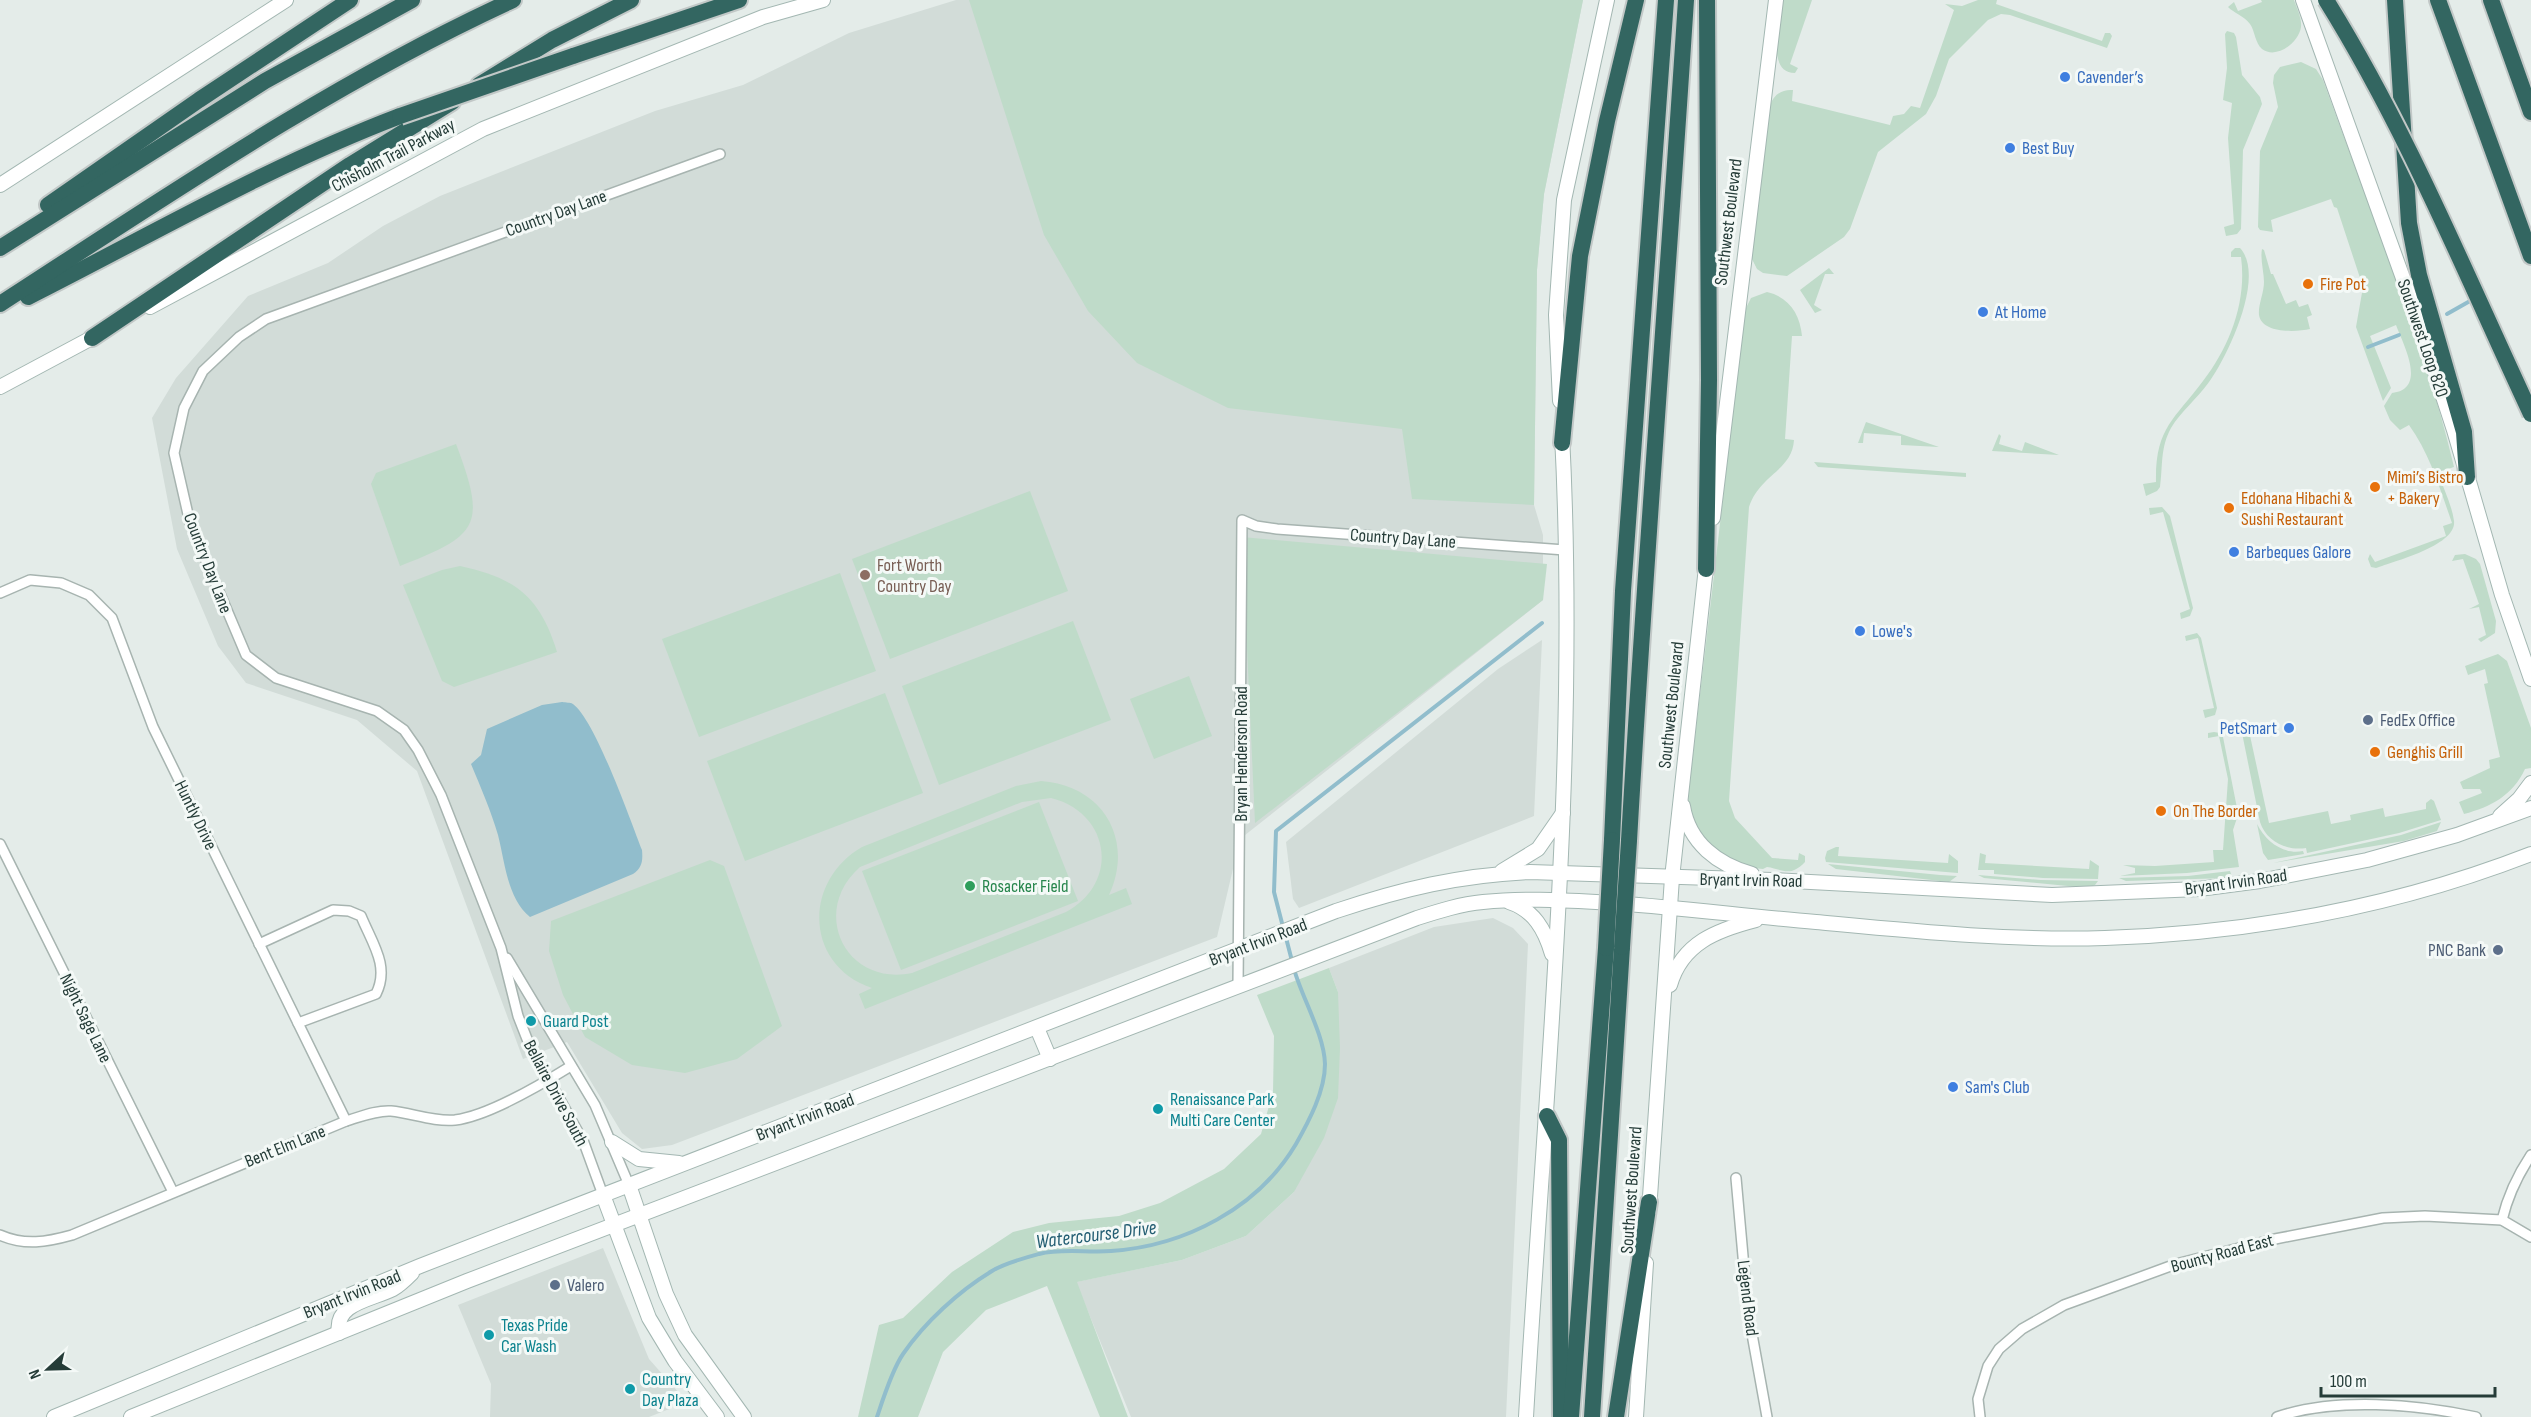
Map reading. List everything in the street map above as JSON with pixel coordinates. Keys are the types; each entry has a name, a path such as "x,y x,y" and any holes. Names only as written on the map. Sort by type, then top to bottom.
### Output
{"highway":[{"path":"0,243 47,206 190,106 350,0"},
{"path":"0,248 256,87 412,0"},
{"path":"0,304 186,183 285,122 407,53 513,0"},
{"path":"92,338 359,160 552,40 631,0"},
{"path":"0,311 141,241 290,162 400,116 739,0"},
{"path":"1562,443 1580,256 1607,121 1636,0"},
{"name":"Southwest Boulevard","path":"1592,1417 1614,948 1612,840 1623,591 1666,0"},
{"name":"Southwest Boulevard","path":"1571,1417 1614,948 1629,841 1644,583 1670,260 1686,0"},
{"path":"1706,569 1709,390 1707,0"},
{"path":"2326,0 2361,58 2396,126 2531,414"},
{"path":"2395,0 2406,201 2419,275 2464,432 2467,477"},
{"path":"2438,0 2531,256"},
{"path":"2491,0 2531,112"},
{"path":"1547,1116 1559,1140 1561,1417"},
{"path":"1616,1417 1649,1202"}],"main road":[{"path":"0,185 286,0"},
{"name":"Chisholm Trail Parkway","path":"0,387 483,129 763,17 823,0"},
{"path":"1526,1417 1547,1116 1564,811 1565,550 1556,315 1564,200 1607,0"},
{"name":"Southwest Boulevard","path":"1636,1417 1672,878 1706,569 1722,454 1776,0"},
{"name":"Southwest Loop 820","path":"2303,0 2418,320 2491,562 2531,679"},
{"path":"2490,824 2519,799 2531,783"},
{"path":"1681,796 1689,826 1706,851 1728,866 1772,880"},
{"name":"Bryant Irvin Road","path":"54,1417 420,1266 1309,922 1405,889 1442,880 1498,873 1560,873 1772,880 2052,895 2199,889 2260,881 2367,860 2412,849 2531,808"},
{"path":"1498,873 1527,858 1538,849 1564,811"},
{"name":"Bryant Irvin Road","path":"131,1417 613,1226 1438,911 1504,900 1559,900 1671,907 1993,936 2104,938 2269,924 2353,908 2444,885 2531,854"},
{"path":"1504,900 1520,906 1537,920 1547,936 1556,970"},
{"path":"1663,1011 1673,974 1690,949 1712,933 1766,917"},
{"path":"1037,1028 1050,1059"},
{"path":"612,1142 628,1153 648,1161 687,1163"},
{"name":"Bellaire Drive South","path":"629,1185 666,1294 685,1335 744,1417"},
{"name":"Bellaire Drive South","path":"603,1195 649,1318 675,1361 717,1417"},
{"path":"339,1333 337,1322 340,1315 349,1308 396,1288 420,1266"}],"street":[{"name":"Country Day Lane","path":"501,948 441,795 426,763 404,730 377,711 276,678 246,655 190,523 174,453 184,408 203,371 240,337 266,319 720,154"},
{"name":"Country Day Lane","path":"1242,520 1256,526 1277,530 1565,550"},
{"name":"Bryan Henderson Road","path":"1238,987 1242,520"},
{"name":"Huntly Drive","path":"0,593 30,580 61,583 89,595 112,618 153,727 346,1121"},
{"name":"Night Sage Lane","path":"0,843 173,1192"},
{"path":"259,944 333,910 349,911 361,916 383,969 382,983 376,994 298,1023"},
{"name":"Bellaire Drive South","path":"501,948 594,1106 612,1142 629,1185"},
{"name":"Bellaire Drive South","path":"501,948 518,1016 529,1044 584,1143 603,1195"},
{"name":"Bent Elm Lane","path":"0,1235 25,1243 49,1242 72,1235 346,1121 373,1113 390,1111 454,1120 476,1114 550,1079 571,1066"},
{"path":"2502,1220 2507,1198 2516,1177 2531,1155"},
{"name":"Legend Road","path":"1736,1178 1748,1312 1767,1417"},
{"name":"Bounty Road East","path":"1980,1417 1978,1399 1988,1366 1999,1349 2022,1329 2074,1301 2176,1264 2275,1239 2383,1218 2425,1216 2502,1220 2531,1237"},
{"path":"2277,1417 2328,1408 2401,1405 2476,1417"}],"shaded area":[{"name":"Fort Worth Country Day","path":"956,0 1583,0 1544,194 1537,270 1534,505 1543,535 1543,600 1240,839 1217,937 672,1145 642,1149 622,1133 567,1042 523,1059 417,771 357,720 246,683 218,646 177,549 152,418 176,378 248,296 328,263 383,226 440,196 655,111 743,85 849,33"},
{"path":"1542,640 1534,816 1299,908 1293,899 1286,842 1498,669"},
{"path":"1493,918 1513,928 1528,944 1506,1417 1131,1417 1076,1282 1182,1260 1246,1236 1294,1192 1338,992 1329,968 1434,927"},
{"path":"603,1248 649,1359 687,1402 649,1417 490,1417 491,1384 458,1305"}],"green space":[{"path":"969,0 1583,0 1544,194 1537,270 1534,505 1412,499 1402,429 1228,408 1137,363 1088,311 1044,235"},
{"path":"1782,0 1812,0 1790,64 1798,68 1795,73 1786,71 1777,55 1777,31"},
{"path":"1978,0 1997,0 1996,4 2102,41 2105,33 2110,33 2112,36 2107,48 2010,15 2001,14 1988,20 1949,59 1936,96 1926,114 1878,152 1850,229 1844,237 1787,276 1763,273 1757,269 1751,257 1770,106 1773,99 1782,92 1793,90 1792,101 1890,125 1893,116 1904,114 1911,106 1920,108 1954,10 1945,4 1962,6"},
{"path":"2261,0 2294,0 2301,27 2292,43 2280,51 2268,52 2262,49 2250,24 2228,7 2234,2 2238,11 2262,2"},
{"path":"2227,31 2234,33 2236,37 2242,75 2260,97 2262,104 2243,150 2241,229 2237,234 2226,236 2224,227 2234,224 2228,138 2232,103 2223,100 2227,68 2225,34"},
{"path":"2301,62 2316,69 2323,80 2411,320 2454,467 2438,472 2453,515 2452,530 2446,537 2436,545 2376,568 2371,567 2368,559 2370,554 2375,562 2446,536 2443,526 2452,523 2423,448 2409,425 2400,430 2390,420 2384,406 2392,393 2403,390 2409,383 2410,365 2396,325 2370,336 2391,388 2383,401 2356,327 2363,287 2337,208 2334,207 2331,199 2271,220 2273,232 2260,230 2258,227 2260,151 2278,107 2273,83 2274,75 2280,67"},
{"path":"2235,248 2240,248 2247,261 2249,277 2247,296 2234,336 2205,388 2180,416 2167,435 2163,450 2160,487 2146,496 2143,484 2156,482 2159,449 2168,426 2213,367 2234,322 2239,306 2242,274 2241,257 2231,257 2231,252"},
{"path":"2262,249 2286,304 2296,300 2299,307 2308,304 2312,315 2307,317 2310,329 2297,331 2273,329 2262,321 2259,311 2264,282"},
{"path":"1829,268 1834,274 1825,274 1814,305 1822,310 1815,313 1800,290"},
{"path":"1767,292 1775,294 1792,308 1799,321 1802,336 1792,336 1785,439 1794,440 1792,450 1782,466 1760,487 1749,507 1729,801 1735,818 1772,858 1798,860 1799,853 1805,856 1805,862 1800,867 1790,871 1749,867 1723,855 1703,836 1691,811 1688,797 1745,310 1751,298"},
{"path":"1866,422 1939,447 1901,445 1901,436 1864,433 1863,443 1858,443"},
{"path":"1999,434 2001,436 1999,444 2022,451 2025,442 2059,455 1992,451"},
{"path":"456,444 471,493 473,510 469,524 461,535 446,545 400,566 371,484 376,473"},
{"path":"1814,462 1966,473 1966,477 1818,467"},
{"path":"1030,491 1068,591 890,659 852,559"},
{"path":"2162,507 2170,516 2193,608 2190,616 2181,619 2180,613 2190,609 2163,512 2150,515 2149,508"},
{"path":"1242,537 1547,564 1543,600 1255,823"},
{"path":"2465,554 2476,559 2480,564 2496,621 2495,633 2481,642 2478,639 2486,635 2479,607 2469,609 2479,604 2463,559 2452,561 2455,555"},
{"path":"460,566 496,577 523,593 543,617 557,652 454,687 442,681 403,585 442,570"},
{"path":"840,573 876,671 699,737 662,639"},
{"path":"1073,621 1111,720 939,785 902,686"},
{"path":"2197,633 2201,638 2217,708 2215,715 2205,718 2203,710 2214,708 2198,638 2186,641 2185,636"},
{"path":"2498,654 2507,661 2531,728 2531,768 2525,769 2514,786 2500,799 2464,814 2459,802 2482,793 2480,789 2463,789 2460,782 2490,768 2489,760 2500,757 2484,684 2488,683 2485,669 2468,675 2465,666"},
{"path":"1189,676 1212,736 1154,759 1130,699"},
{"path":"885,693 923,793 745,861 707,761"},
{"path":"2249,731 2269,823 2328,811 2331,824 2351,820 2350,815 2383,808 2385,817 2426,809 2426,803 2431,799 2434,801 2441,820 2399,833 2307,853 2306,848 2284,846 2267,834 2260,822 2242,733"},
{"path":"2208,733 2220,733 2223,737 2237,808 2233,830 2239,867 2187,873 2120,876 2135,873 2135,868 2123,865 2155,866 2214,862 2213,850 2223,850 2228,779 2219,736 2208,738"},
{"path":"1041,781 1063,785 1081,793 1096,804 1108,818 1115,835 1118,854 1116,874 1109,895 1126,888 1132,904 865,1009 859,994 872,988 850,977 833,961 823,942 819,922 821,900 829,880 843,862 862,847 1016,786","holes":["1051,798 1071,806 1086,818 1096,833 1101,850 1101,867 1095,884 1083,899 1066,912 912,973 889,974 869,969 853,957 842,942 837,924 837,905 845,885 860,867 1022,802"]},
{"name":"Rosacker Field","path":"1039,802 1078,901 901,970 862,871"},
{"path":"2441,822 2437,831 2404,841 2273,863 2401,835"},
{"path":"2257,824 2270,842 2276,846 2289,851 2303,851 2304,854 2268,860 2263,853"},
{"path":"1839,847 1838,856 1948,863 1949,854 1958,861 1958,873 1826,862 1827,851"},
{"path":"1980,853 1986,855 1985,863 2089,869 2090,860 2099,866 2098,879 1994,874 1994,870 1978,870"},
{"path":"710,860 724,866 782,1026 737,1059 685,1073 632,1065 585,1037 563,995 549,951 551,921"},
{"path":"1828,864 1957,876 1949,882 1836,869"},
{"path":"2230,871 2232,877 2229,878 2126,881 2119,878 2188,876"},
{"path":"1978,875 2041,880 2098,881 2088,888 1984,878"},
{"path":"1329,968 1338,992 1340,1048 1338,1098 1324,1138 1294,1192 1246,1236 1182,1260 1077,1282 1128,1417 1100,1417 1047,1286 986,1310 943,1352 918,1417 858,1417 879,1325 903,1318 952,1272 1013,1232 1049,1223 1119,1216 1160,1203 1224,1169 1261,1134 1273,1092 1274,1036 1257,995"}],"water":[{"path":"571,703 580,711 590,727 621,795 642,850 642,861 633,874 530,917 516,900 512,890 498,835 471,764 481,755 487,729 542,705"}],"waterway":[{"path":"2447,314 2470,301"},
{"path":"2368,347 2399,335"},
{"path":"1283,927 1274,892 1276,831 1542,623"},
{"path":"1285,934 1292,961"},
{"name":"Watercourse Drive","path":"877,1417 895,1368 912,1342 943,1308 992,1271 1015,1261 1048,1252 1139,1248 1192,1232 1240,1205 1280,1167 1296,1144 1315,1105 1322,1085 1325,1064 1317,1028 1294,969"}],"place":[{"name":"Cavender’s","path":"2065,77"},
{"name":"Best Buy","path":"2010,148"},
{"name":"Fire Pot","path":"2308,284"},
{"name":"At Home","path":"1983,312"},
{"name":"Mimi’s Bistro + Bakery","path":"2375,487"},
{"name":"Edohana Hibachi & Sushi Restaurant","path":"2229,508"},
{"name":"Barbeques Galore","path":"2234,552"},
{"name":"Fort Worth Country Day","path":"865,575"},
{"name":"Lowe's","path":"1860,631"},
{"name":"FedEx Office","path":"2368,720"},
{"name":"PetSmart","path":"2289,728"},
{"name":"Genghis Grill","path":"2375,752"},
{"name":"On The Border","path":"2161,811"},
{"name":"Rosacker Field","path":"970,886"},
{"name":"PNC Bank","path":"2498,950"},
{"name":"Guard Post","path":"531,1021"},
{"name":"Sam's Club","path":"1953,1087"},
{"name":"Renaissance Park Multi Care Center","path":"1158,1109"},
{"name":"Valero","path":"555,1285"},
{"name":"Texas Pride Car Wash","path":"489,1335"},
{"name":"Country Day Plaza","path":"630,1389"}]}
